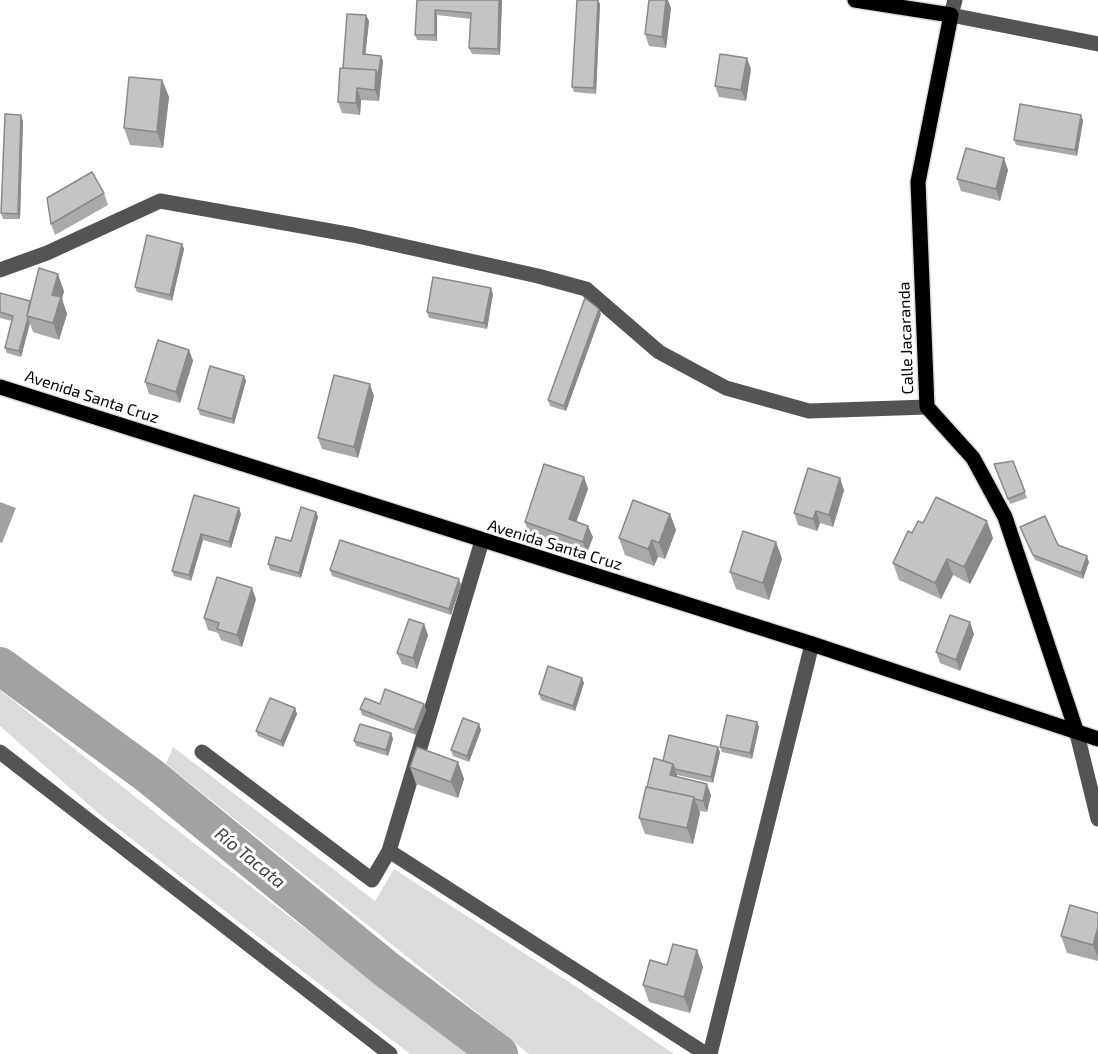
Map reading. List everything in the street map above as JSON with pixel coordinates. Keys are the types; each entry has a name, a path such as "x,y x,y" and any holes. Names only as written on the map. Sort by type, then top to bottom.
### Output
{"main road":[{"path":"855,0 953,7"},
{"name":"Calle Jacaranda","path":"953,7 918,182 927,407 973,458 1005,517 1076,730"},
{"name":"Avenida Santa Cruz","path":"0,387 812,644 1098,739"}],"street":[{"path":"953,7 1098,44"},
{"path":"0,270 47,253 160,201 352,235 538,276 586,289 668,357 726,388 809,411 927,407"},
{"path":"202,752 372,880 389,851 482,541"},
{"path":"389,851 708,1054 812,644"},
{"name":"Calle Jacaranda","path":"1076,730 1098,819"},
{"path":"0,752 390,1054"}],"shaded area":[{"path":"0,502 16,508 2,543 0,542"},
{"path":"0,690 468,1054 410,1054 98,813 0,726"},
{"path":"173,747 375,901 394,869 575,986 674,1054 529,1054 166,764"}],"building":[{"path":"417,0 499,0 498,49 469,48 471,13 435,10 435,35 415,35"},
{"path":"577,0 598,0 594,88 572,87"},
{"path":"649,0 666,0 662,37 645,34"},
{"path":"347,14 366,15 363,54 381,56 378,76 376,70 343,68"},
{"path":"720,54 747,58 741,90 715,86"},
{"path":"340,68 376,70 375,90 357,88 356,103 338,102"},
{"path":"129,77 162,80 157,132 124,128"},
{"path":"1020,104 1081,115 1075,150 1014,140"},
{"path":"5,114 21,115 18,214 1,213"},
{"path":"966,148 1004,158 996,189 957,179"},
{"path":"92,172 104,193 51,224 47,198"},
{"path":"147,235 182,244 170,295 135,287"},
{"path":"39,268 58,274 52,295 61,297 53,323 27,316"},
{"path":"433,277 491,288 484,323 427,312"},
{"path":"0,293 30,301 19,351 5,348 13,316 0,312"},
{"path":"585,298 599,309 564,406 548,400"},
{"path":"158,340 189,350 176,392 145,382"},
{"path":"210,366 244,376 232,419 198,409"},
{"path":"334,375 370,384 354,447 318,438"},
{"path":"1013,461 1025,492 1008,499 994,464"},
{"path":"544,464 584,477 569,519 588,526 583,542 525,522"},
{"path":"808,468 840,478 829,515 816,511 813,519 794,513"},
{"path":"194,495 239,508 229,542 201,534 189,575 172,571"},
{"path":"936,497 987,521 964,567 947,559 935,583 893,563 908,531 912,533 918,521 923,523"},
{"path":"633,500 670,514 659,543 652,540 648,549 619,538"},
{"path":"301,507 316,512 299,573 268,564 276,537 291,541"},
{"path":"1045,516 1058,545 1087,556 1081,573 1033,555 1020,527"},
{"path":"743,531 776,542 763,583 730,572"},
{"path":"340,540 459,579 449,609 330,570"},
{"path":"217,577 252,588 237,635 217,629 219,623 204,618"},
{"path":"950,615 970,622 956,660 936,652"},
{"path":"409,619 424,624 413,658 397,653"},
{"path":"548,666 582,678 573,706 539,694"},
{"path":"385,689 424,704 414,730 360,709 365,698 380,704"},
{"path":"270,698 295,708 281,741 256,731"},
{"path":"727,715 757,722 750,753 720,747"},
{"path":"463,718 479,724 467,756 451,750"},
{"path":"360,724 391,733 386,750 354,741"},
{"path":"669,735 718,747 711,777 675,769 673,764 663,761"},
{"path":"417,747 458,762 451,782 410,767"},
{"path":"654,758 673,764 670,775 707,784 703,801 647,787"},
{"path":"646,787 694,797 687,828 639,818"},
{"path":"1070,905 1098,913 1098,927 1093,945 1061,936"},
{"path":"673,944 697,950 684,997 643,985 650,960 667,965"}],"waterway":[{"name":"Río Tacata","path":"0,666 150,776 386,969 499,1054"}]}
